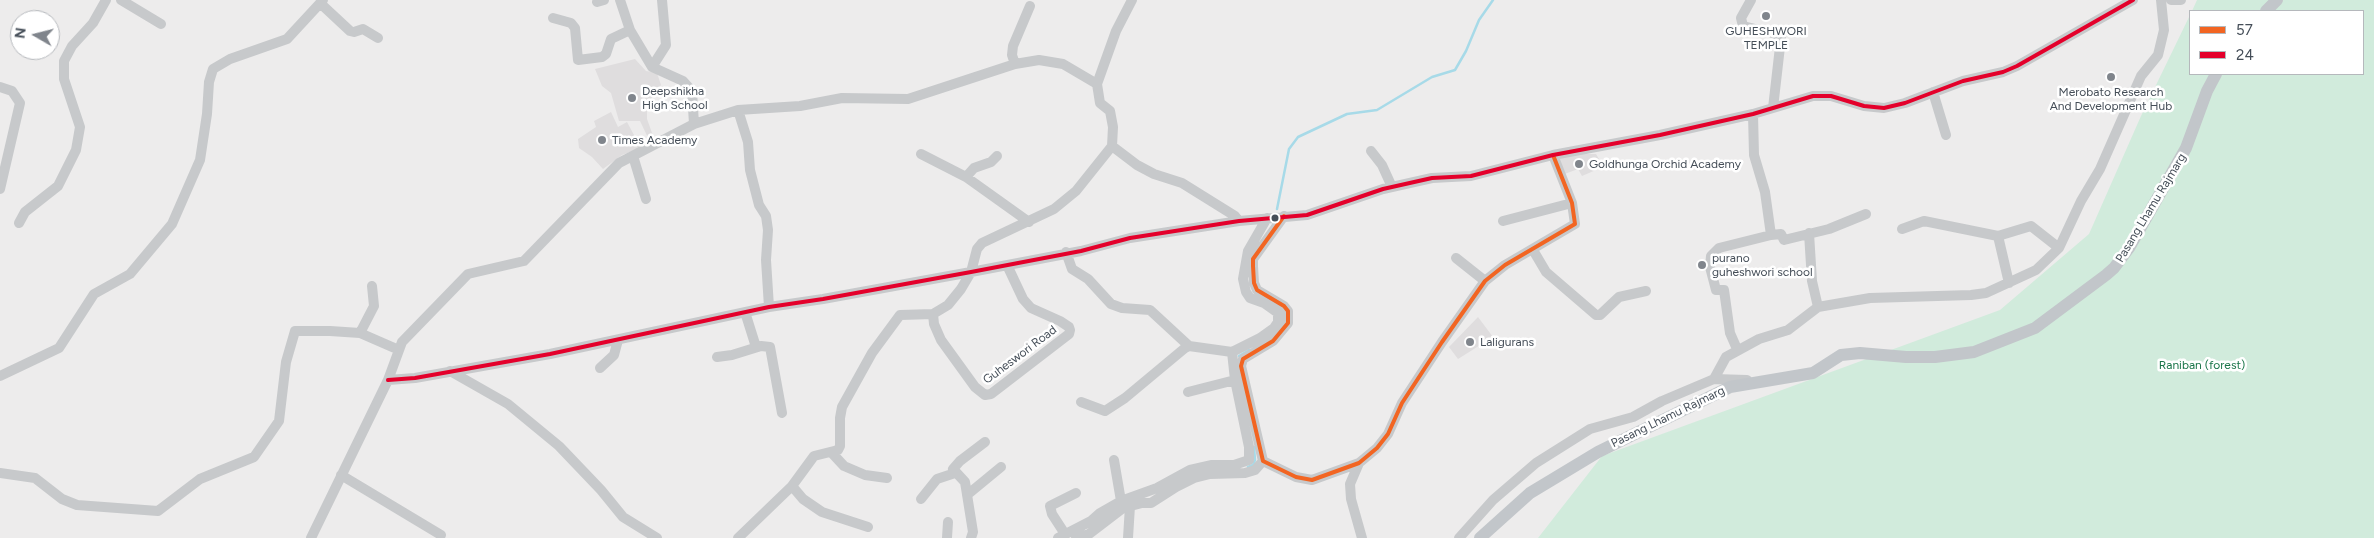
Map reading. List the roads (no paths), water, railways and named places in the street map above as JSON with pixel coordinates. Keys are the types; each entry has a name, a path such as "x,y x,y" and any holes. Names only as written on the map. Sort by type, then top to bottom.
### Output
{"main road":[{"path":"2267,10 2277,0"},
{"name":"Pasang Lhamu Rajmarg","path":"1480,538 1530,493 1598,452 1730,386 1772,381 1813,373 1841,355 1860,353 1906,357 1974,352 2035,328 2106,275 2114,268 2129,248 2186,148 2216,75"}],"street":[{"path":"19,223 26,212 58,186 76,150 80,127 64,79 64,61 72,46 93,23 106,0"},
{"path":"121,0 161,24"},
{"path":"620,0 630,30 652,66 682,80 692,91 694,124"},
{"path":"652,66 666,45 662,0"},
{"path":"738,538 792,486 814,456 831,452 840,446 842,407 872,353 891,324 900,315 934,314 948,305 961,289 971,272 977,249 982,243 1054,209 1076,192 1112,146 1113,127 1110,111 1100,103 1097,84 1116,31 1132,0"},
{"path":"1751,0 1741,16 1742,25 1746,28 1776,34 1781,38 1772,108"},
{"path":"388,380 415,378 618,340 769,307 823,300 971,272 1130,238 1239,221 1320,212 1392,187 1432,178 1471,176 1554,155 1660,135 1753,114 1813,96 1830,96 1864,106 1884,108 1905,103 1933,92 2018,66 2133,0"},
{"path":"1714,379 1726,356 1759,339 1788,330 1818,307 1870,298 1986,293 2036,270 2059,248 2081,201 2100,168 2141,76 2158,55 2164,30 2161,0"},
{"path":"2171,0 2181,0"},
{"path":"0,376 59,348 94,294 130,274 172,224 200,160 207,114 209,82 213,69 230,59 287,40 322,2 350,31 354,32 363,29 378,38"},
{"path":"1015,64 1012,55 1013,46 1030,6"},
{"path":"553,18 571,23 575,28 578,60 602,57 606,54 611,38 630,30"},
{"path":"311,538 388,380 402,342 468,274 524,260 619,163 694,124 738,110 800,106 842,98 908,99 1015,64 1039,60 1051,60 1063,64 1097,84"},
{"path":"0,86 12,92 20,104 0,189"},
{"path":"1933,92 1946,135"},
{"path":"738,110 748,142 750,170 760,205 766,216 768,230 766,260 769,307"},
{"path":"1753,114 1754,155 1765,192 1771,234"},
{"path":"1112,146 1137,165 1154,174 1182,184 1235,216 1239,221"},
{"path":"1371,151 1382,165 1392,187"},
{"path":"921,154 966,177 1029,222"},
{"path":"1263,461 1296,477 1312,480 1359,462 1377,448 1388,434 1402,403 1485,281 1505,265 1575,224 1572,203 1554,155"},
{"path":"633,156 646,199"},
{"path":"966,177 974,168 991,162 997,156"},
{"path":"1503,221 1572,203"},
{"path":"1737,349 1730,333 1724,290 1716,290 1710,267 1711,256 1719,248 1771,234 1781,234 1784,240 1829,229 1866,214"},
{"path":"1263,461 1243,381 1241,361 1273,341 1288,322 1288,311 1284,306 1257,290 1254,283 1253,266 1253,259 1284,216"},
{"path":"1066,252 1072,269 1088,279 1110,304 1122,308 1150,310 1189,346 1232,352 1260,338 1274,328 1278,322 1276,310 1250,298 1246,292 1243,279 1248,252 1267,218"},
{"path":"1902,229 1924,222 1998,236 2031,226 2059,248"},
{"path":"1809,233 1812,281 1818,307"},
{"path":"1998,236 2009,284"},
{"path":"1533,250 1546,272 1596,315 1600,315 1619,297 1646,291"},
{"path":"1456,258 1485,281"},
{"name":"Guheswori Road","path":"934,314 934,324 941,340 975,387 985,395 991,394 1069,334 1070,330 1069,327 1060,321 1037,312 1027,303 1015,284 1007,265"},
{"path":"360,333 374,306 372,286"},
{"path":"745,312 756,347"},
{"path":"0,473 35,478 62,499 77,504 158,511 200,479 254,457 279,420 286,362 295,332 330,331 360,333 399,350"},
{"path":"600,368 614,355 618,340"},
{"path":"717,357 766,346 771,351 782,413"},
{"path":"1081,402 1105,411 1125,398 1189,346"},
{"path":"1076,492 1050,506 1062,537 1091,521 1100,513 1126,503 1190,470 1212,466 1234,466 1249,460 1249,447 1235,380 1232,352"},
{"path":"450,371 508,404 527,419 558,446 601,490 623,518 657,538"},
{"path":"1459,538 1493,500 1536,464 1590,429 1633,417 1662,401 1714,379 1772,381"},
{"path":"1188,392 1235,380"},
{"path":"971,538 973,532 965,482 955,473 954,467 985,442"},
{"path":"831,452 844,466 865,475 887,478"},
{"path":"1114,460 1126,503 1128,538"},
{"path":"1126,503 1151,503 1176,486 1194,478 1210,474 1244,473 1255,470 1263,461"},
{"path":"1359,462 1350,484 1351,499 1362,538"},
{"path":"967,496 1001,467"},
{"path":"921,499 937,479 955,473"},
{"path":"341,475 441,535"},
{"path":"792,486 803,500 822,512 868,527"},
{"path":"1076,538 1089,534 1123,508 1126,503"},
{"path":"947,538 948,522"}],"waterway":[{"path":"1277,209 1289,149 1298,137 1347,114 1377,110 1432,77 1455,70 1466,51 1479,20 1493,0"},
{"path":"1239,356 1249,350"},
{"path":"1248,467 1253,465 1255,460 1254,447"}],"place":[{"name":"GUHESHWORI TEMPLE","path":"1766,16"},
{"name":"Merobato Research And Development Hub","path":"2111,77"},
{"name":"Deepshikha High School","path":"632,98"},
{"name":"Times Academy","path":"602,140"},
{"name":"Goldhunga Orchid Academy","path":"1579,164"},
{"name":"purano guheshwori school","path":"1702,265"},
{"name":"Laligurans","path":"1470,342"}],"park label":[{"name":"Raniban (forest)","path":"2202,365"}]}
